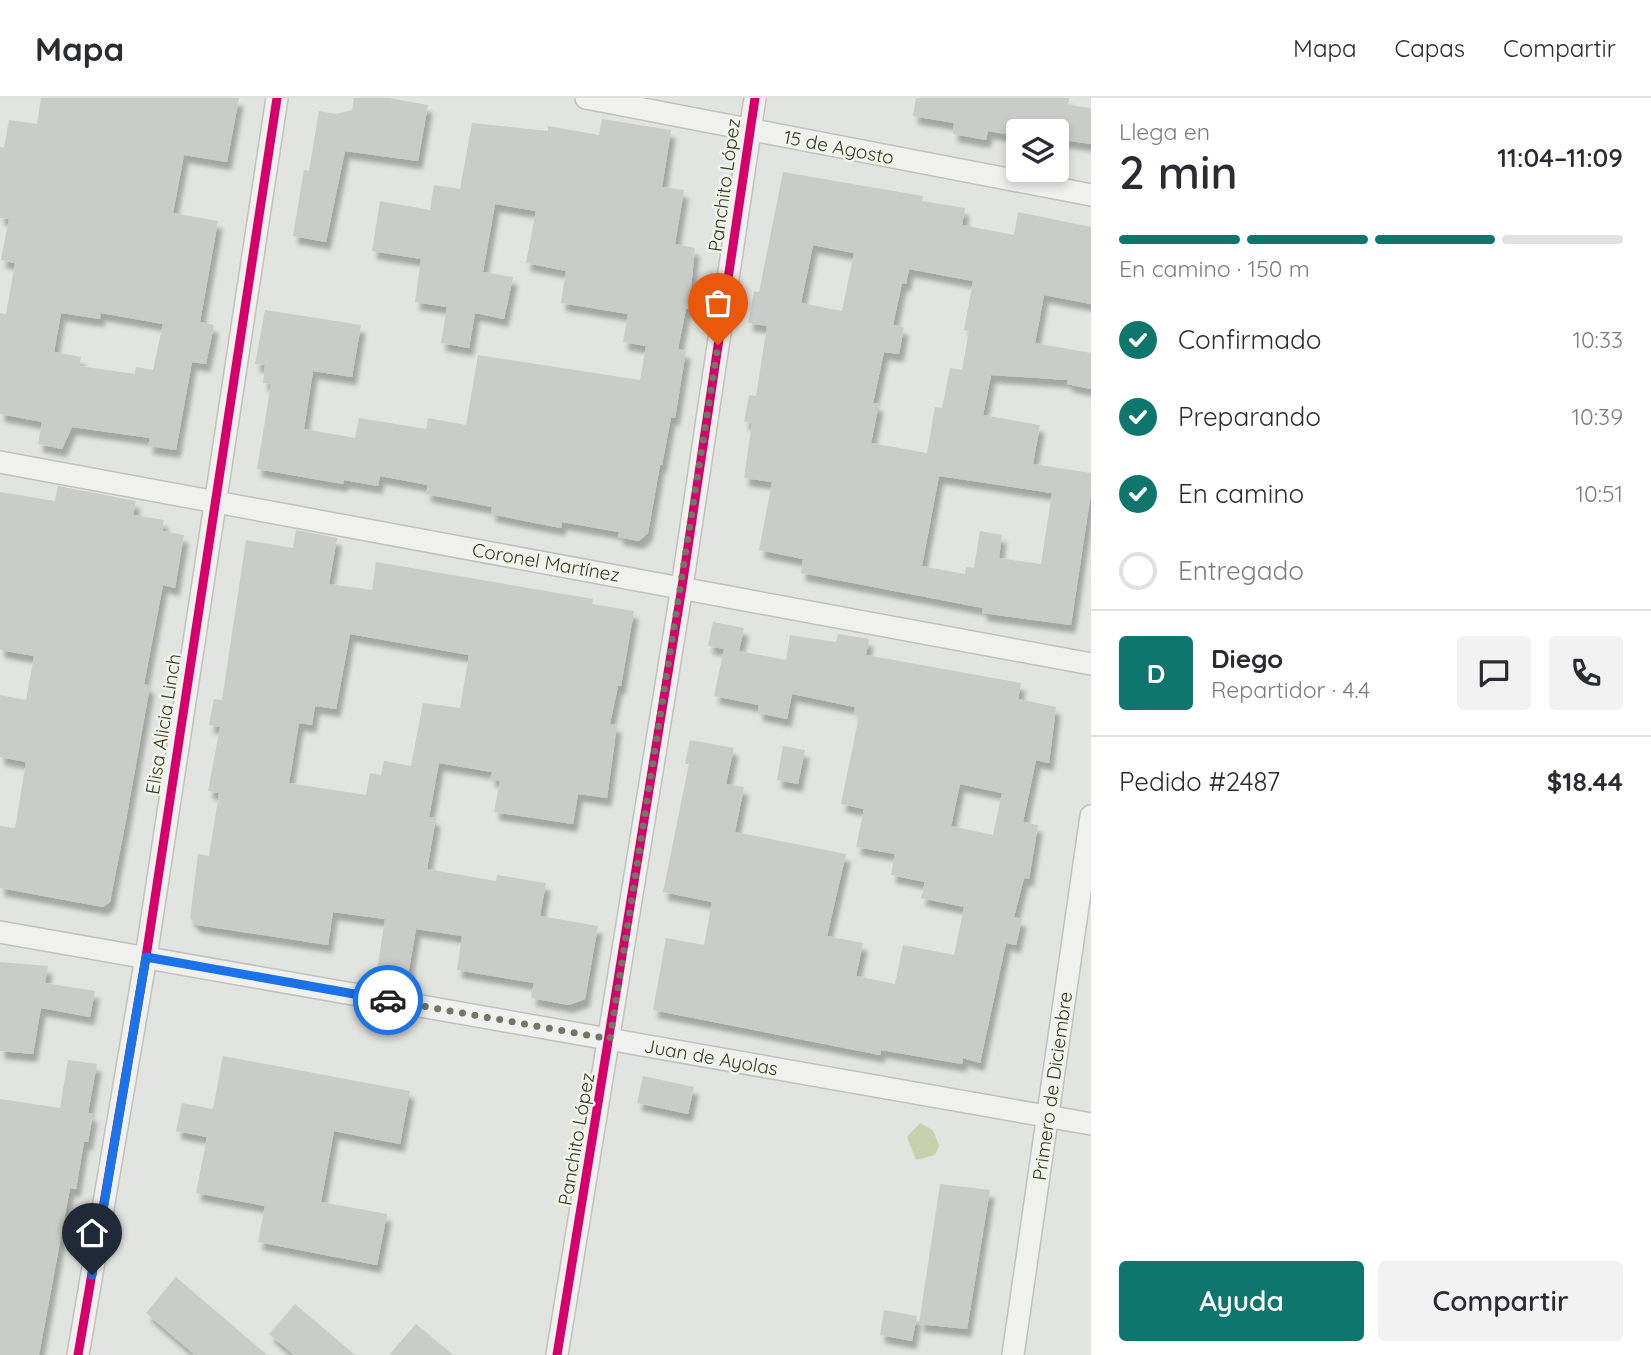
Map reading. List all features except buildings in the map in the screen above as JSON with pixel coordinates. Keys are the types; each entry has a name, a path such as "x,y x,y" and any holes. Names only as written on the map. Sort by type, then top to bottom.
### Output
{"street":[{"name":"Elisa Alicia Linch","path":"78,1355 146,957 277,98"},
{"name":"15 de Agosto","path":"586,98 1091,195"},
{"name":"Panchito López","path":"557,1355 682,587 755,98"},
{"name":"Coronel Martínez","path":"0,462 1091,664"},
{"name":"Primero de Diciembre","path":"1013,1355 1091,816"},
{"name":"Juan de Ayolas","path":"0,932 1091,1124"}],"shaded area":[{"path":"920,1123 933,1130 939,1146 935,1155 916,1160 907,1137"}],"cycle path":[{"path":"78,1355 146,957 277,98"},
{"path":"557,1355 682,587 755,98"}],"way so far":[{"path":"388,1000 610,1039 718,345"}],"route":[{"path":"92,1275 146,957 388,1000"}]}
